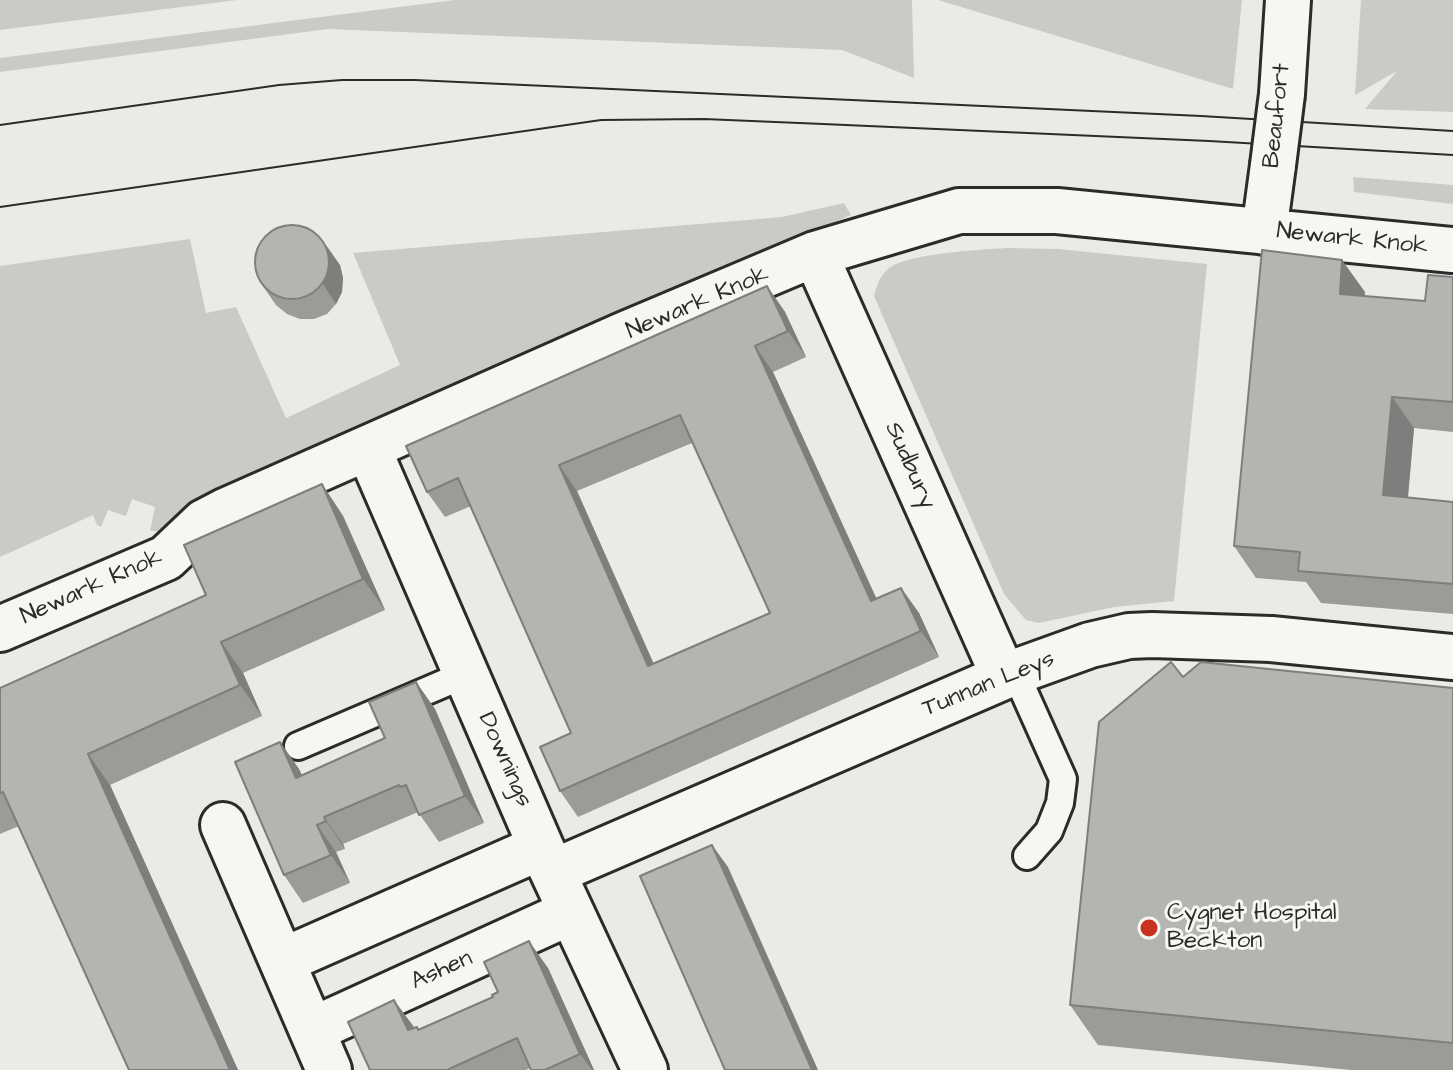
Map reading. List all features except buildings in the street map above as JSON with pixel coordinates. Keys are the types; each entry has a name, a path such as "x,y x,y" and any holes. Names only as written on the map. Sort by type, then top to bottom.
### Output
{"street":[{"name":"Beaufort","path":"1264,232 1282,94 1288,0"},
{"name":"Newark Knok","path":"0,629 166,558 204,522 625,334 815,254 959,211 1057,211 1453,250"},
{"name":"Sudbury","path":"815,254 1010,674"},
{"name":"Downings","path":"368,448 547,860 645,1070"},
{"name":"Tunnan Leys","path":"547,860 1010,674 1090,645 1129,636 1271,639 1453,657"},
{"path":"223,825 329,1070"},
{"path":"282,961 547,860"},
{"name":"Ashen","path":"312,1030 571,912"}],"lane":[{"path":"298,746 466,674"},
{"path":"1010,674 1063,779 1060,803 1049,831 1027,856"}],"shaded area":[{"path":"0,0 237,0 0,30"},
{"path":"454,0 912,0 914,78 842,50 328,29 0,72 0,58"},
{"path":"938,0 1242,0 1233,89"},
{"path":"1361,0 1453,0 1453,112 1365,109 1397,71 1355,95"},
{"path":"1353,177 1453,185 1453,204 1354,192"},
{"path":"844,203 851,215 187,508 161,531 150,531 155,507 132,499 126,516 108,510 101,527 93,515 0,557 0,266 190,239 206,313 236,307 286,418 400,365 353,253 782,217"},
{"path":"1006,248 1058,249 1207,264 1174,601 1114,607 1039,623 1026,620 1004,594 874,296 882,275 897,264 944,253"}],"tram line":[{"path":"0,125 279,85 342,80 415,80 1201,116 1453,131"},
{"path":"0,207 601,120 704,119 1453,155"}],"place":[{"name":"Cygnet Hospital Beckton","path":"1149,928"}]}
